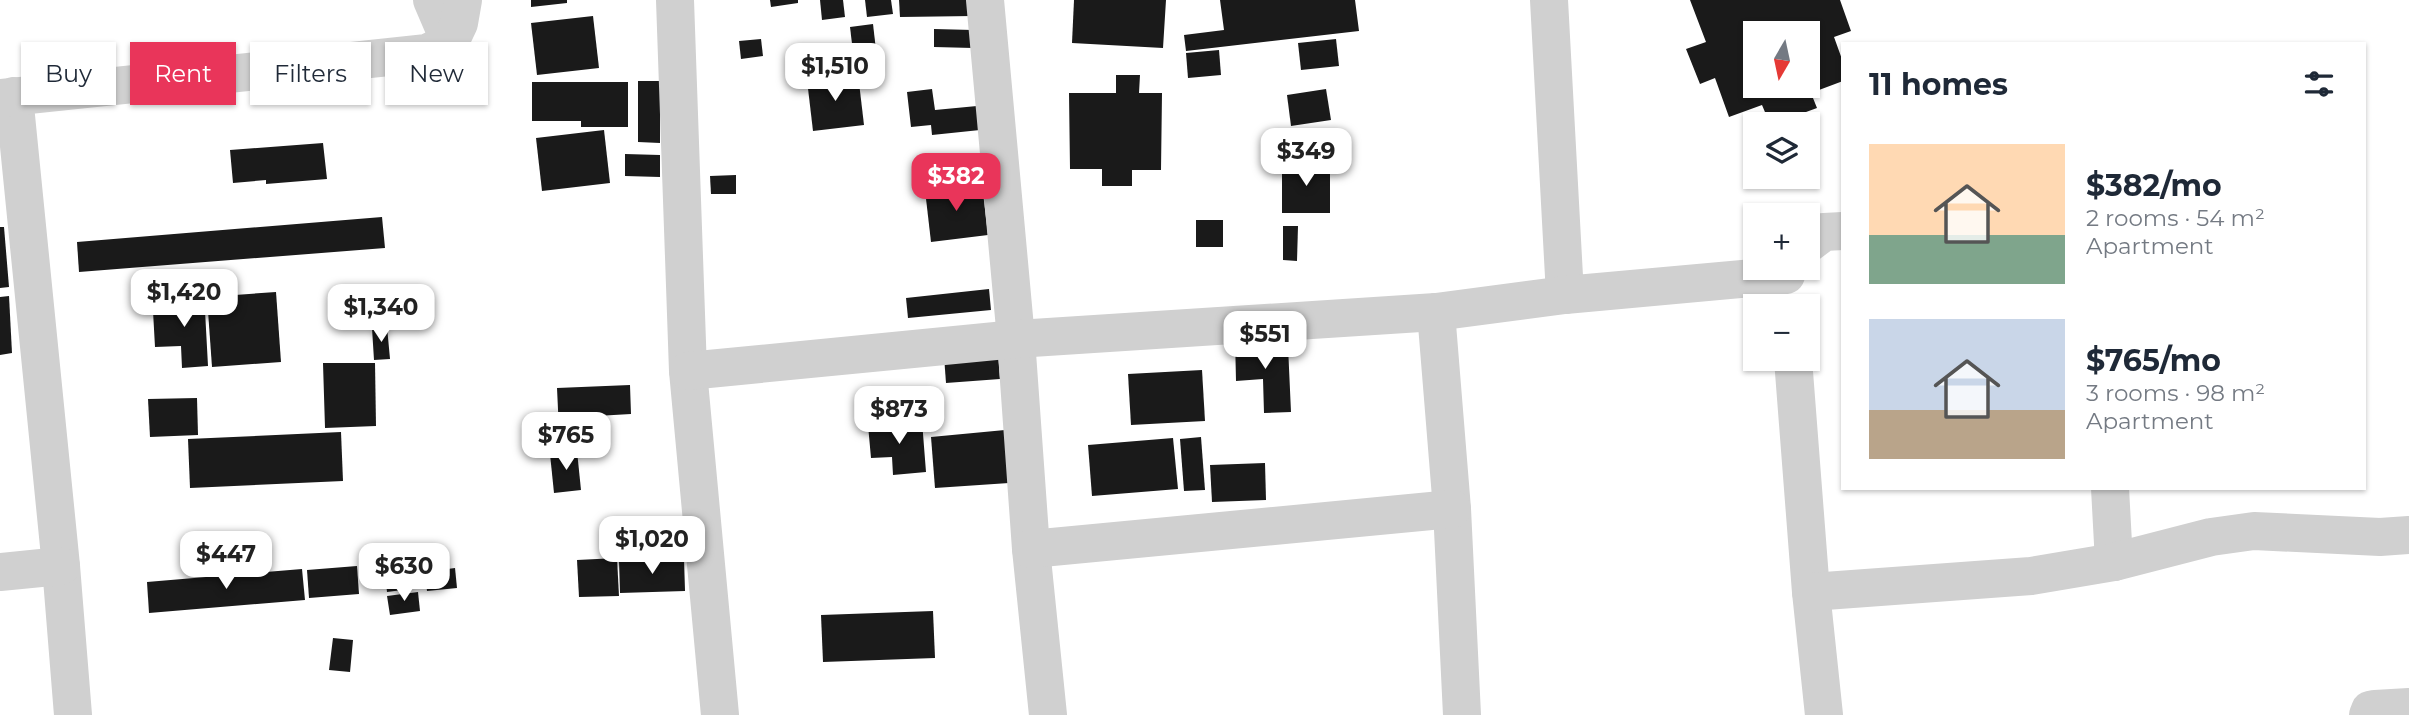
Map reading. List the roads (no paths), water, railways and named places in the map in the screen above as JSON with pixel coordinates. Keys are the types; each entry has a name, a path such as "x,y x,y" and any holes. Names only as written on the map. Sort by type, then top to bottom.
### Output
{"street":[{"path":"432,0 450,42"},
{"path":"450,42 459,23 463,0"},
{"path":"675,0 688,372 720,715"},
{"path":"985,0 1016,339 1031,549 1048,715"},
{"path":"1549,0 1565,295"},
{"path":"73,715 61,566 7,97 385,56"},
{"path":"1820,235 1824,232 1841,231"},
{"path":"688,372 1016,339 1437,312 1565,295 1788,283"},
{"path":"1437,312 1452,509 1462,715"},
{"path":"1794,371 1811,592 1824,715"},
{"path":"2110,490 2114,562"},
{"path":"1031,549 1452,509"},
{"path":"1811,592 2031,576 2114,562 2211,537 2254,531 2380,537 2409,535"},
{"path":"0,572 61,566"},
{"path":"2368,715 2370,710 2375,709 2409,707"}]}
